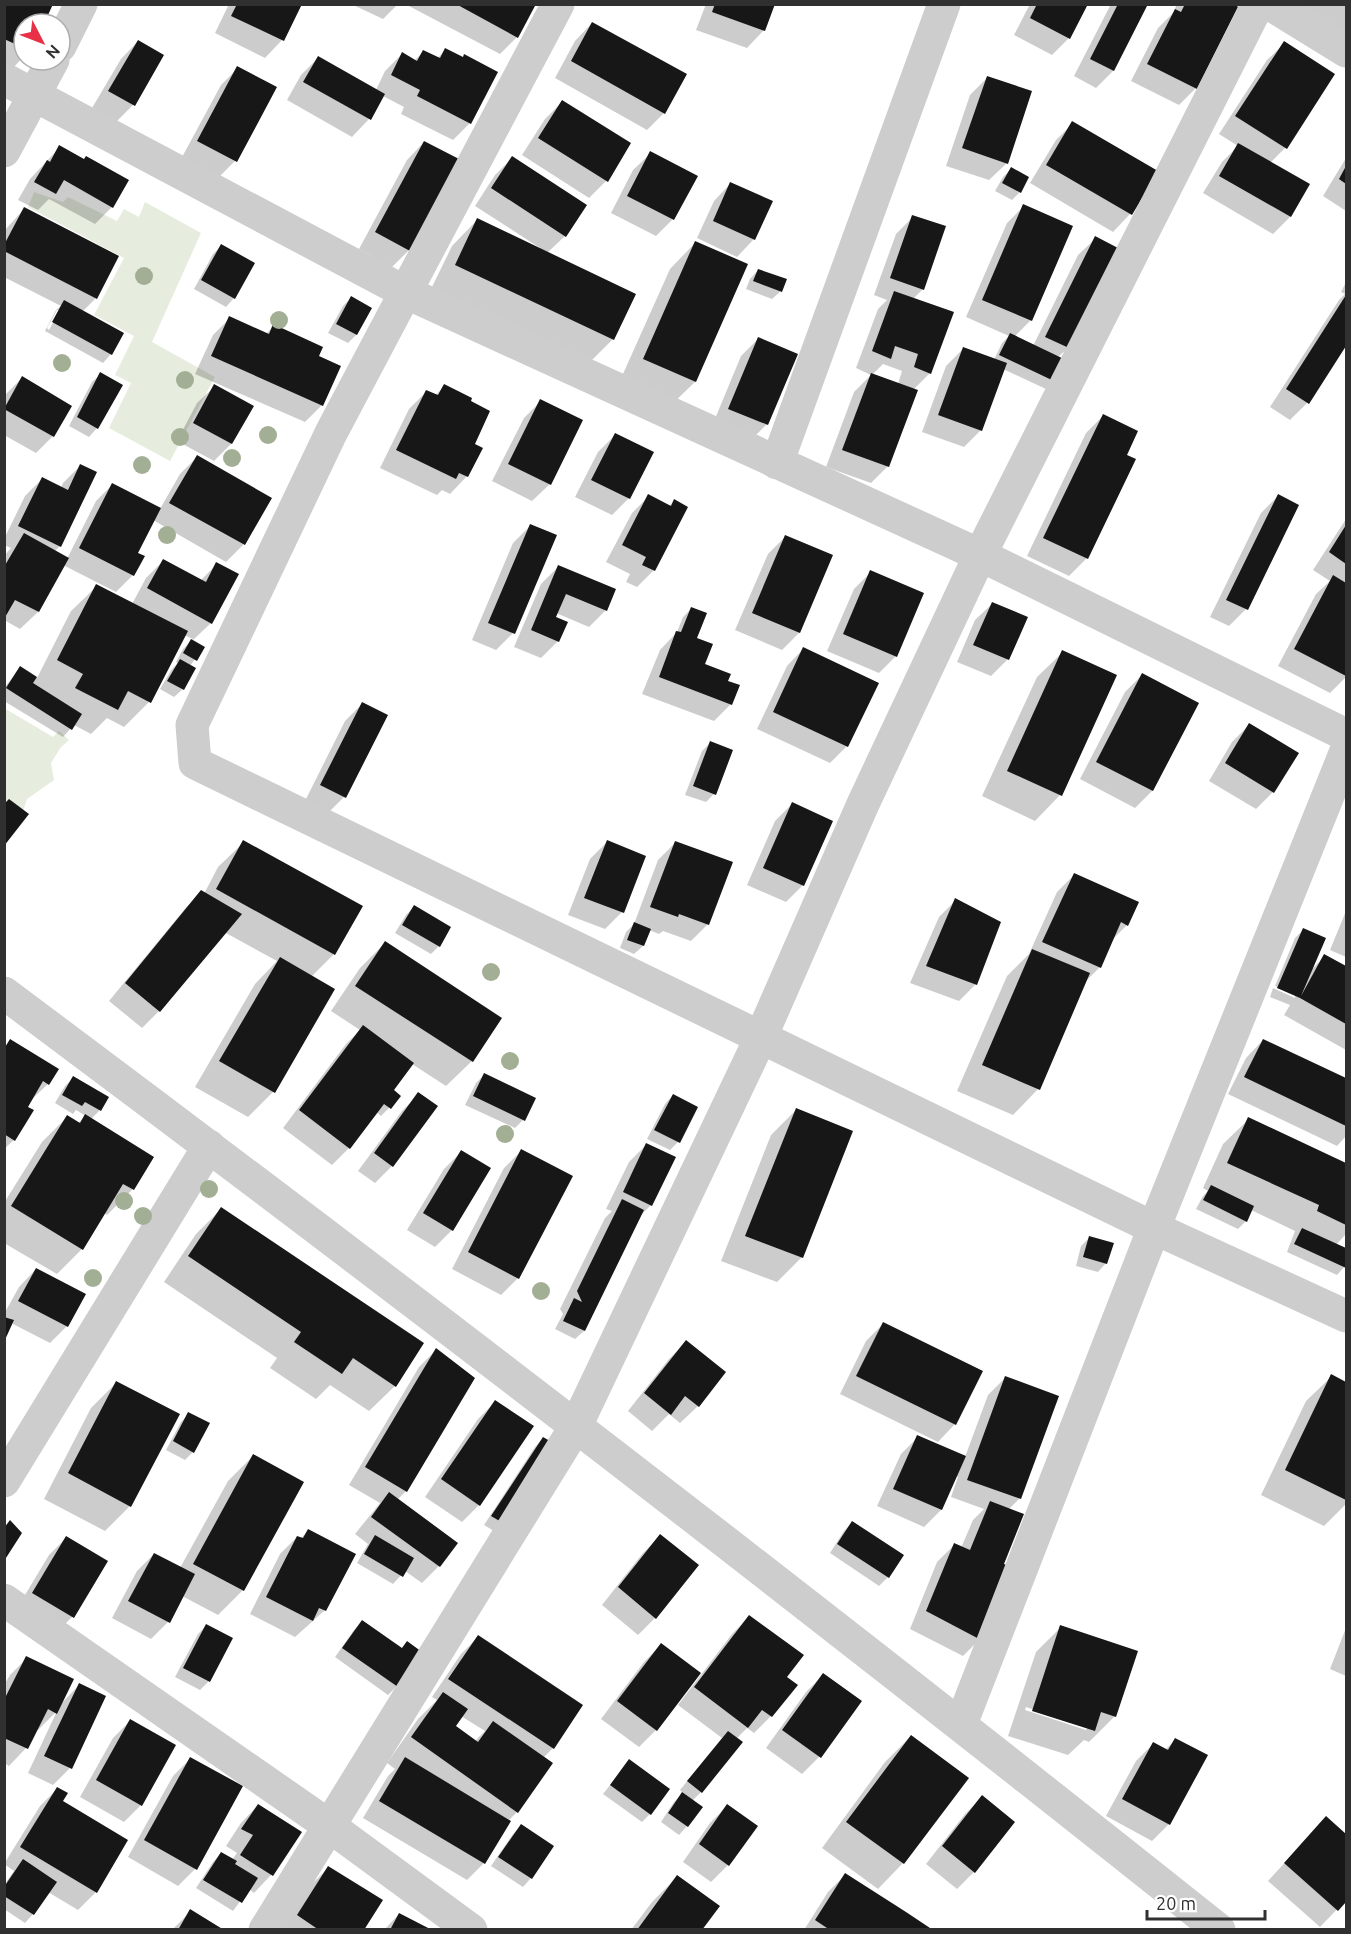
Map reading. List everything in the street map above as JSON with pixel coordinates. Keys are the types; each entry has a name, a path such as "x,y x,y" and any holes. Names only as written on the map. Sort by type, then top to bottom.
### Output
{"street":[{"path":"72,22 81,4"},
{"path":"558,4 330,434 192,725 195,763 1154,1228 1347,1316"},
{"path":"777,463 944,4"},
{"path":"265,1929 576,1426 761,1037 862,804 980,555 1258,4"},
{"path":"1270,4 1347,51"},
{"path":"4,151 46,72"},
{"path":"4,79 405,292 980,555 1347,735"},
{"path":"961,1724 1154,1228 1347,751"},
{"path":"4,993 576,1426 961,1724 1219,1929"},
{"path":"4,1481 209,1146"},
{"path":"4,1600 328,1824 471,1929"}],"green space":[{"path":"34,192 63,202 68,197 117,221 124,209 139,217 145,202 201,233 152,342 215,377 170,461 109,428 131,383 115,375 134,336 94,315 124,258 28,207"},
{"path":"4,708 53,737 59,731 69,740 61,747 51,763 54,780 27,799 20,820 5,808"}],"building":[{"path":"4,4 53,4 49,12 12,12 12,43 4,39"},
{"path":"237,4 302,4 284,41 231,16"},
{"path":"456,4 536,4 518,38"},
{"path":"715,4 775,4 765,31 712,12"},
{"path":"1037,4 1088,4 1070,39 1030,18"},
{"path":"1118,4 1148,4 1114,71 1090,59"},
{"path":"1185,4 1235,4 1238,7 1197,89 1147,64 1175,9 1181,12"},
{"path":"592,22 687,74 665,114 571,61"},
{"path":"138,40 164,55 135,106 108,91"},
{"path":"1284,41 1335,74 1287,149 1235,116"},
{"path":"445,48 463,57 464,54 498,72 471,124 417,96 420,90 391,75 402,52 417,61 423,50 440,58"},
{"path":"318,56 385,94 371,120 303,82"},
{"path":"237,66 277,87 237,162 197,141"},
{"path":"987,76 1032,91 1008,164 962,148"},
{"path":"562,100 631,143 608,182 538,138"},
{"path":"1072,121 1158,171 1132,215 1046,165"},
{"path":"424,141 459,159 410,251 375,232"},
{"path":"1238,143 1310,184 1291,217 1219,176"},
{"path":"59,145 84,159 86,156 129,180 113,208 64,180 56,194 34,182 47,160 50,162"},
{"path":"650,151 698,176 674,220 627,196"},
{"path":"512,156 587,205 566,237 491,188"},
{"path":"1346,166 1346,184 1339,179"},
{"path":"1011,167 1029,177 1021,193 1002,183"},
{"path":"730,182 773,201 755,240 713,221"},
{"path":"1023,204 1073,226 1032,321 982,300"},
{"path":"24,207 119,256 97,299 4,251 4,245"},
{"path":"912,215 946,226 924,290 890,278"},
{"path":"477,218 636,294 614,340 455,265"},
{"path":"1095,236 1118,248 1069,348 1045,337"},
{"path":"695,241 748,264 696,382 643,359"},
{"path":"221,244 255,263 235,299 201,280"},
{"path":"758,269 787,279 782,292 753,281"},
{"path":"894,291 954,312 931,374 914,367 918,354 895,346 891,359 872,351"},
{"path":"1346,295 1346,346 1309,404 1286,389"},
{"path":"351,296 372,308 357,335 336,324"},
{"path":"64,300 124,333 112,355 52,322"},
{"path":"229,316 269,334 273,324 323,347 319,356 341,366 323,406 211,356"},
{"path":"1010,333 1066,360 1056,382 999,355"},
{"path":"758,337 798,354 768,425 728,409"},
{"path":"963,347 1007,363 982,431 938,415"},
{"path":"100,372 123,385 98,429 77,417"},
{"path":"871,373 918,390 889,467 842,450"},
{"path":"22,376 72,406 54,437 4,409"},
{"path":"214,384 254,406 232,444 193,423"},
{"path":"444,384 472,398 471,401 490,411 475,444 483,448 468,477 459,473 456,479 396,450 426,390 438,395"},
{"path":"540,399 583,420 551,485 508,464"},
{"path":"1103,414 1138,431 1127,455 1136,459 1088,559 1043,538"},
{"path":"615,433 654,452 630,499 591,480"},
{"path":"197,455 272,498 245,545 169,503"},
{"path":"80,464 97,472 61,547 18,526 42,477 68,490"},
{"path":"112,483 161,508 138,553 145,556 134,576 79,548"},
{"path":"648,494 671,506 674,499 688,507 655,571 642,565 646,557 622,545"},
{"path":"1278,494 1299,505 1248,610 1226,600"},
{"path":"530,524 557,535 515,634 488,623"},
{"path":"1346,525 1346,564 1329,552"},
{"path":"24,533 69,558 39,612 15,600 4,619 4,567"},
{"path":"785,535 833,555 800,633 752,613"},
{"path":"163,559 206,582 216,562 239,574 212,624 147,588"},
{"path":"558,565 616,589 607,611 566,594 556,617 568,622 559,642 531,630"},
{"path":"870,570 924,593 897,657 843,634"},
{"path":"1333,575 1346,583 1346,676 1294,649"},
{"path":"96,584 188,631 151,703 128,691 118,710 75,688 83,674 57,660"},
{"path":"992,602 1028,617 1009,660 973,645"},
{"path":"691,607 707,613 697,638 713,644 705,664 731,674 728,681 740,685 732,705 659,677 676,631 681,632"},
{"path":"191,639 205,647 197,661 183,653"},
{"path":"803,647 879,683 848,747 773,712"},
{"path":"1062,650 1117,675 1062,796 1007,771"},
{"path":"180,659 196,668 184,690 167,681"},
{"path":"20,666 37,677 33,683 82,714 72,730 6,688"},
{"path":"1142,673 1199,703 1153,791 1096,762"},
{"path":"362,702 388,715 346,798 320,785"},
{"path":"1249,723 1299,753 1274,793 1225,763"},
{"path":"710,741 733,750 716,795 693,786"},
{"path":"9,799 29,814 4,846 4,804"},
{"path":"792,802 833,821 804,886 763,868"},
{"path":"243,840 363,906 335,955 216,889"},
{"path":"607,840 646,856 624,913 584,898"},
{"path":"675,841 733,862 709,925 650,907"},
{"path":"1074,873 1139,902 1128,926 1121,922 1101,968 1042,942"},
{"path":"201,890 242,914 160,1012 125,983"},
{"path":"955,898 1001,922 977,985 926,966"},
{"path":"414,905 451,927 440,947 402,925"},
{"path":"634,922 651,929 644,946 627,940"},
{"path":"1303,928 1326,938 1301,996 1324,954 1346,966 1346,1024 1277,988"},
{"path":"385,941 502,1018 473,1062 355,986"},
{"path":"1032,949 1090,973 1040,1090 982,1065"},
{"path":"280,957 335,989 275,1093 219,1061"},
{"path":"363,1025 414,1063 394,1090 401,1096 391,1109 384,1104 350,1149 299,1110"},
{"path":"10,1039 59,1069 49,1085 43,1081 28,1107 34,1110 15,1141 4,1134 4,1049"},
{"path":"1263,1039 1346,1078 1346,1126 1244,1077"},
{"path":"484,1073 536,1098 525,1121 473,1096"},
{"path":"73,1076 109,1097 101,1111 85,1102 82,1106 62,1095"},
{"path":"418,1092 438,1106 393,1167 374,1153"},
{"path":"673,1094 698,1107 680,1143 654,1130"},
{"path":"796,1108 853,1131 803,1258 745,1236"},
{"path":"85,1114 154,1157 134,1190 123,1184 83,1250 11,1206 67,1115 80,1123"},
{"path":"1248,1117 1346,1163 1346,1225 1317,1211 1319,1205 1227,1163"},
{"path":"646,1143 676,1157 652,1206 623,1192"},
{"path":"521,1149 573,1176 519,1279 468,1252"},
{"path":"461,1150 491,1168 453,1231 423,1213"},
{"path":"1211,1185 1254,1206 1247,1222 1203,1200"},
{"path":"622,1199 644,1210 585,1331 563,1321 574,1298 582,1302 577,1291"},
{"path":"221,1207 424,1343 396,1387 353,1358 342,1374 294,1342 301,1332 188,1256"},
{"path":"1302,1228 1346,1248 1346,1268 1294,1244"},
{"path":"1089,1236 1114,1243 1107,1264 1083,1257"},
{"path":"36,1268 86,1294 68,1327 18,1301"},
{"path":"4,1317 14,1320 4,1342"},
{"path":"883,1322 983,1371 956,1425 856,1376"},
{"path":"686,1340 726,1372 699,1407 685,1396 671,1415 644,1393"},
{"path":"436,1348 475,1378 407,1492 365,1467"},
{"path":"1331,1374 1346,1382 1346,1500 1285,1470"},
{"path":"1005,1376 1059,1396 1021,1499 967,1480"},
{"path":"116,1381 180,1414 131,1507 68,1473"},
{"path":"495,1400 534,1426 480,1506 441,1479"},
{"path":"188,1412 210,1423 194,1453 173,1441"},
{"path":"917,1435 966,1456 942,1510 893,1489"},
{"path":"543,1437 555,1444 503,1523 491,1516"},
{"path":"253,1454 304,1482 244,1591 193,1564"},
{"path":"389,1492 458,1543 440,1567 371,1517"},
{"path":"990,1501 1024,1514 1004,1564 1009,1566 981,1640 926,1611 954,1543 970,1550"},
{"path":"10,1520 22,1533 4,1561 4,1528"},
{"path":"852,1521 904,1555 889,1578 837,1544"},
{"path":"308,1529 356,1554 326,1611 319,1608 313,1621 266,1597 297,1536 303,1538"},
{"path":"660,1534 699,1565 656,1619 618,1587"},
{"path":"375,1535 414,1558 403,1577 364,1554"},
{"path":"66,1536 108,1561 74,1618 32,1593"},
{"path":"154,1553 195,1574 170,1623 128,1601"},
{"path":"749,1615 804,1655 787,1677 798,1685 772,1717 762,1710 748,1728 694,1687"},
{"path":"362,1620 402,1648 407,1641 422,1652 398,1687 342,1648"},
{"path":"206,1624 233,1638 210,1682 183,1668"},
{"path":"1060,1625 1138,1651 1116,1717 1101,1712 1095,1731 1032,1711"},
{"path":"478,1635 583,1705 554,1749 448,1679"},
{"path":"661,1643 701,1673 657,1731 617,1701"},
{"path":"26,1656 74,1679 57,1714 48,1709 28,1749 4,1738 4,1700"},
{"path":"823,1673 862,1701 821,1758 782,1730"},
{"path":"79,1683 106,1696 72,1769 44,1756"},
{"path":"443,1692 468,1709 456,1726 478,1742 493,1721 553,1763 518,1813 411,1737"},
{"path":"130,1719 176,1745 142,1806 96,1780"},
{"path":"728,1731 743,1742 702,1793 687,1781"},
{"path":"911,1735 969,1778 904,1864 846,1822"},
{"path":"1175,1738 1208,1755 1170,1825 1122,1799 1153,1742 1168,1750"},
{"path":"190,1757 243,1786 197,1870 144,1840"},
{"path":"405,1757 511,1821 485,1864 379,1801"},
{"path":"629,1759 670,1789 651,1815 610,1785"},
{"path":"57,1787 68,1793 63,1801 128,1840 97,1893 20,1847"},
{"path":"682,1792 703,1807 688,1827 668,1813"},
{"path":"982,1795 1015,1822 975,1873 942,1846"},
{"path":"258,1804 302,1832 273,1876 240,1855 253,1835 241,1829"},
{"path":"727,1804 758,1826 729,1866 699,1844"},
{"path":"1326,1816 1346,1834 1346,1902 1338,1911 1284,1863"},
{"path":"521,1824 554,1846 532,1879 498,1857"},
{"path":"221,1852 237,1861 235,1864 258,1878 242,1903 203,1880"},
{"path":"23,1859 57,1882 34,1915 4,1896 4,1887"},
{"path":"328,1866 383,1900 364,1930 319,1930 297,1915"},
{"path":"845,1873 933,1930 830,1930 815,1920"},
{"path":"677,1875 720,1906 702,1930 637,1930"},
{"path":"190,1909 224,1930 178,1930"},
{"path":"399,1913 432,1930 390,1930"}]}
